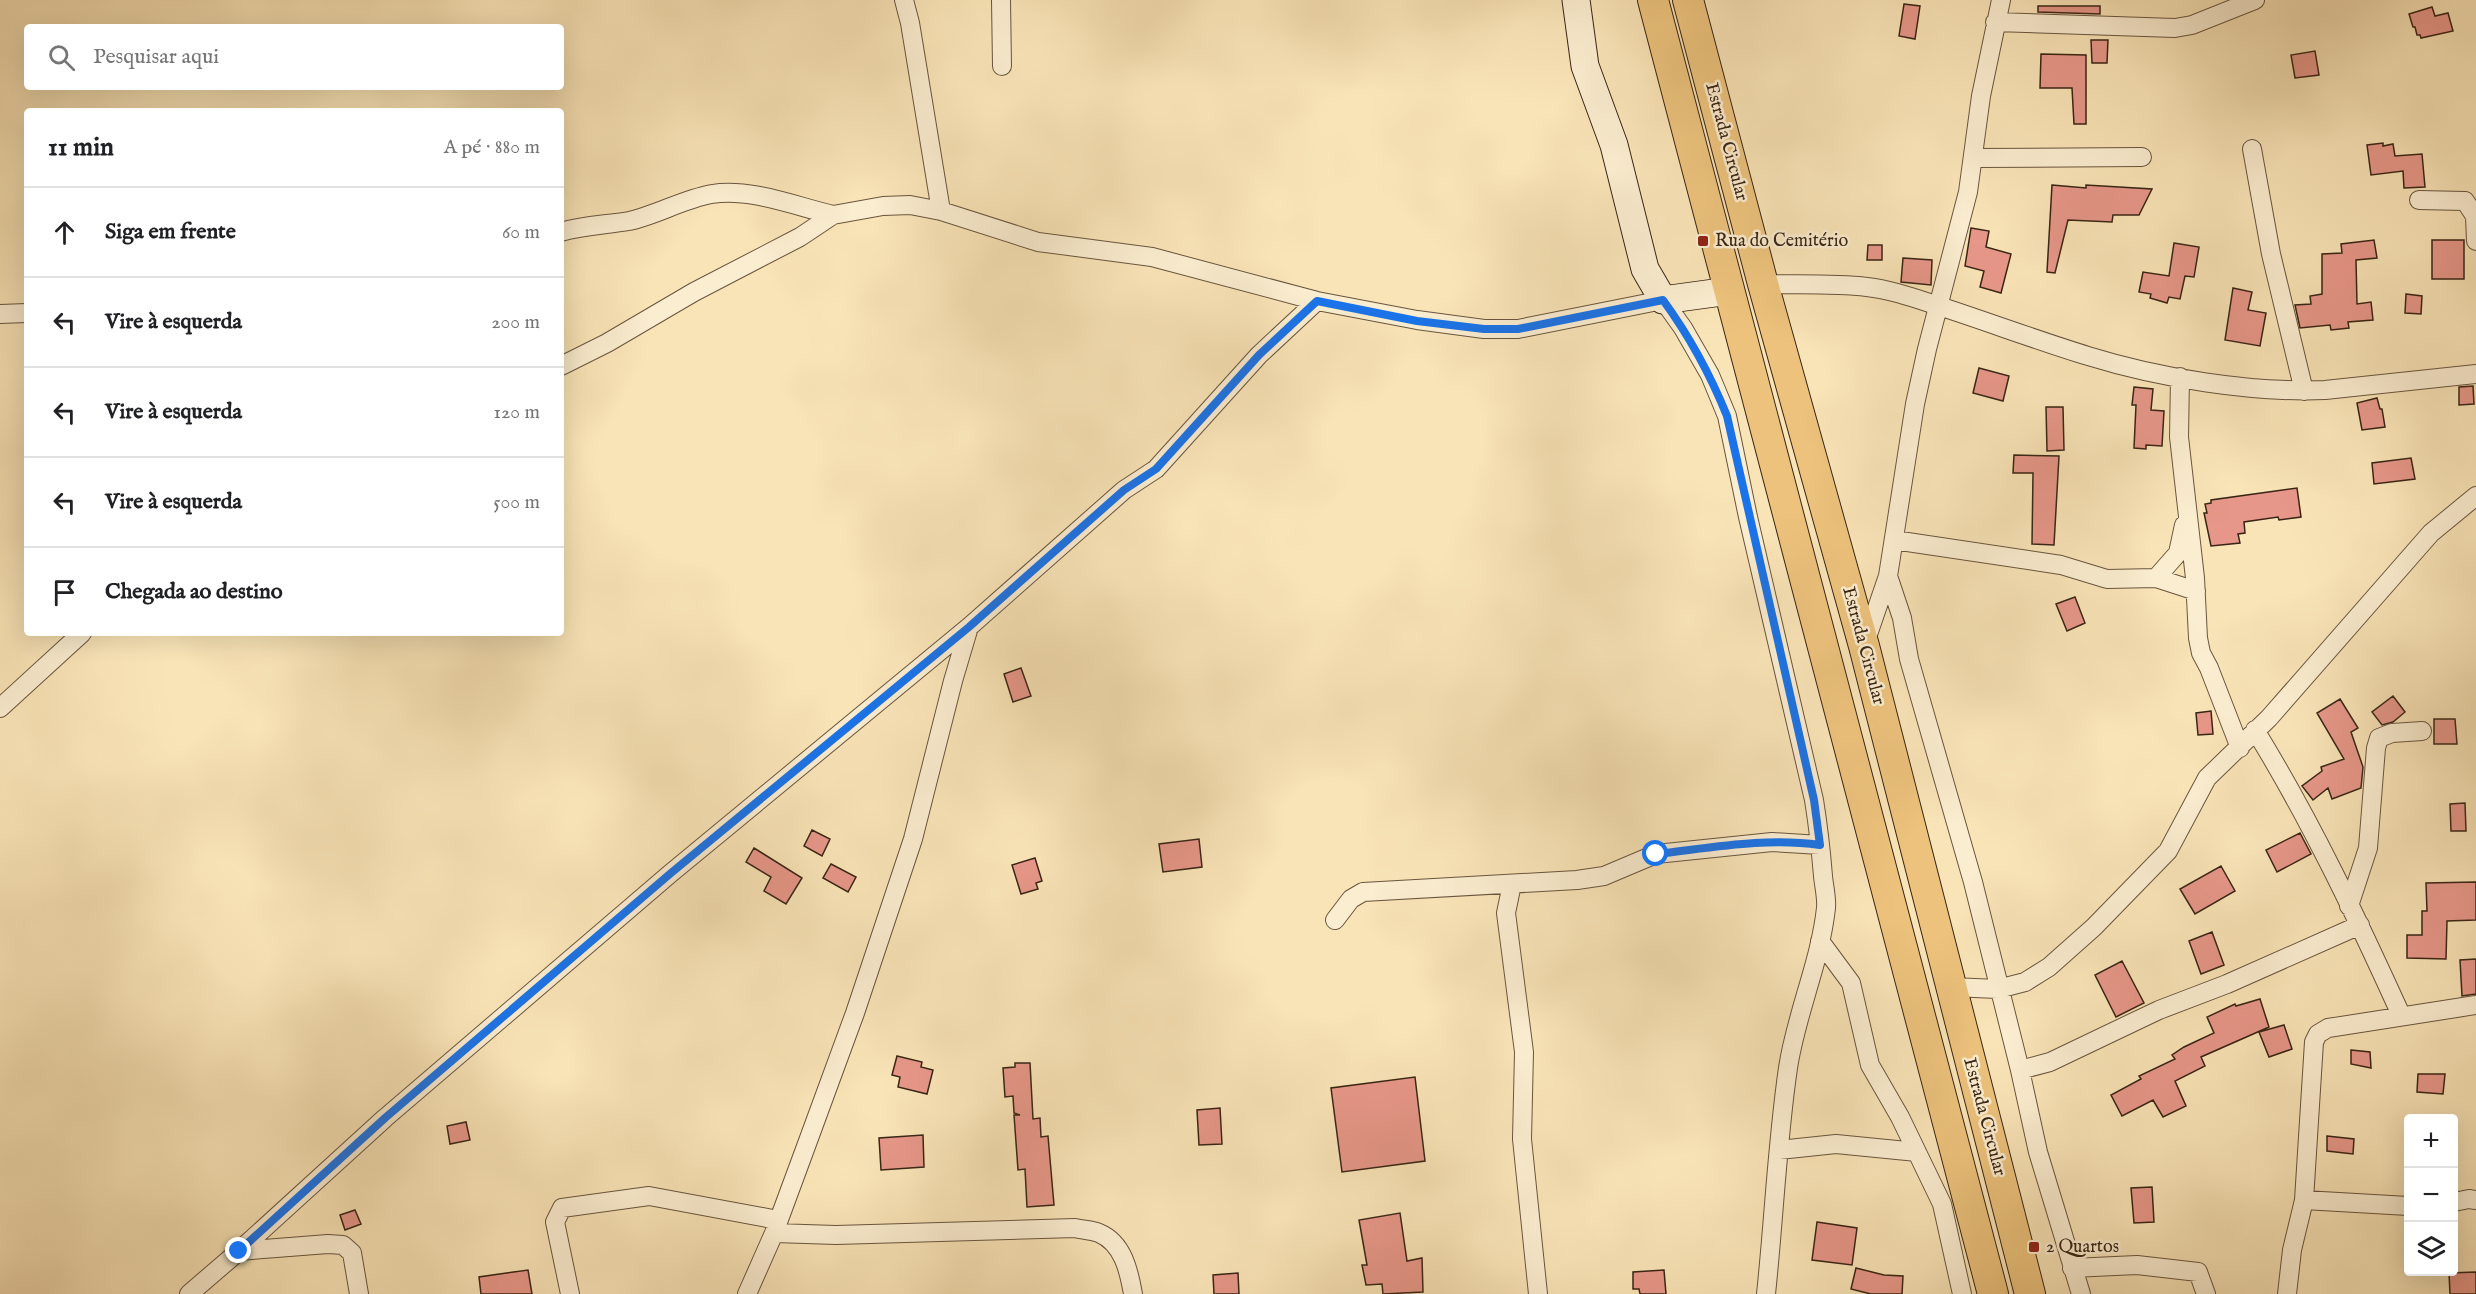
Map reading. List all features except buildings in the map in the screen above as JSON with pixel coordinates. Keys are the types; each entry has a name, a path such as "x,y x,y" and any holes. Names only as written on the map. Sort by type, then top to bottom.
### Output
{"main road":[{"name":"Estrada Circular","path":"1653,0 1993,1294"},
{"name":"Estrada Circular","path":"1688,0 1763,284 1864,646 2030,1294"}],"street":[{"path":"904,0 910,23 941,211"},
{"path":"1001,0 1002,66"},
{"path":"1576,0 1585,66 1614,146 1645,269 1710,375 1727,416 1814,800 1826,906 1820,941 1793,1036 1779,1150 1766,1294"},
{"path":"1864,646 1888,576 1915,404 1968,192 1981,96 2001,0"},
{"path":"1995,22 2175,28 2192,25 2255,0"},
{"path":"2252,149 2271,254 2304,391"},
{"path":"1972,158 2142,157"},
{"path":"564,231 580,226 630,220 713,194 744,194 833,215"},
{"path":"2419,200 2465,201 2475,216 2476,241"},
{"path":"564,364 607,343 694,292 800,237 833,215 867,208 910,205 941,211 1038,242 1152,257 1317,301 1417,321 1518,329 1663,300 1729,291"},
{"path":"1763,284 1867,287 1909,296 2088,356 2180,378 2304,391 2476,374"},
{"path":"189,1294 385,1118 671,873 969,627 1124,490 1156,469 1259,355 1317,301"},
{"path":"0,314 24,313"},
{"path":"2180,378 2179,437 2196,591 2198,638 2201,653 2240,748"},
{"path":"1951,987 1998,989 2025,982 2049,967 2094,927 2168,851 2207,778 2269,718 2431,533 2476,496"},
{"path":"2156,578 2178,553 2187,512"},
{"path":"1894,540 2061,565 2107,579 2156,578 2196,591"},
{"path":"1888,576 1902,618 1909,659 1972,882 2020,1070 2038,1152 2081,1294"},
{"path":"747,1294 776,1227 855,1013 913,839 952,681 969,627"},
{"path":"0,708 79,636"},
{"path":"2255,730 2292,790 2360,925 2401,1016"},
{"path":"2349,906 2368,848 2376,748 2379,738 2392,734 2422,731"},
{"path":"1335,920 1351,899 1363,892 1512,884 1604,876 1656,854 1773,842 1820,845"},
{"path":"1512,884 1506,913 1524,1052 1522,1139 1538,1294"},
{"path":"2020,1070 2050,1062 2159,1010 2227,984 2360,925"},
{"path":"1820,941 1851,983 1870,1065 1942,1204 1962,1294"},
{"path":"2287,1294 2292,1250 2304,1200 2314,1042 2318,1034 2328,1028 2476,1005"},
{"path":"1779,1150 1836,1144 1917,1152"},
{"path":"570,1294 555,1222 562,1208 649,1196 776,1227 836,1235 1075,1228 1100,1233 1113,1243 1126,1262 1133,1294"},
{"path":"2304,1200 2404,1206"},
{"path":"2458,1201 2476,1200"},
{"path":"239,1251 328,1244 343,1245 352,1253 359,1294"},
{"path":"2072,1268 2136,1265 2198,1272 2206,1294"}],"place":[{"name":"Rua do Cemitério","path":"1703,241"},
{"name":"2 Quartos","path":"2034,1247"}],"route":[{"path":"239,1251 385,1118 671,873 969,627 1124,490 1156,469 1259,355 1317,301 1417,321 1484,329 1518,329 1663,300 1683,328 1710,375 1727,416 1748,517 1814,800 1820,845 1773,842 1656,854"}]}
